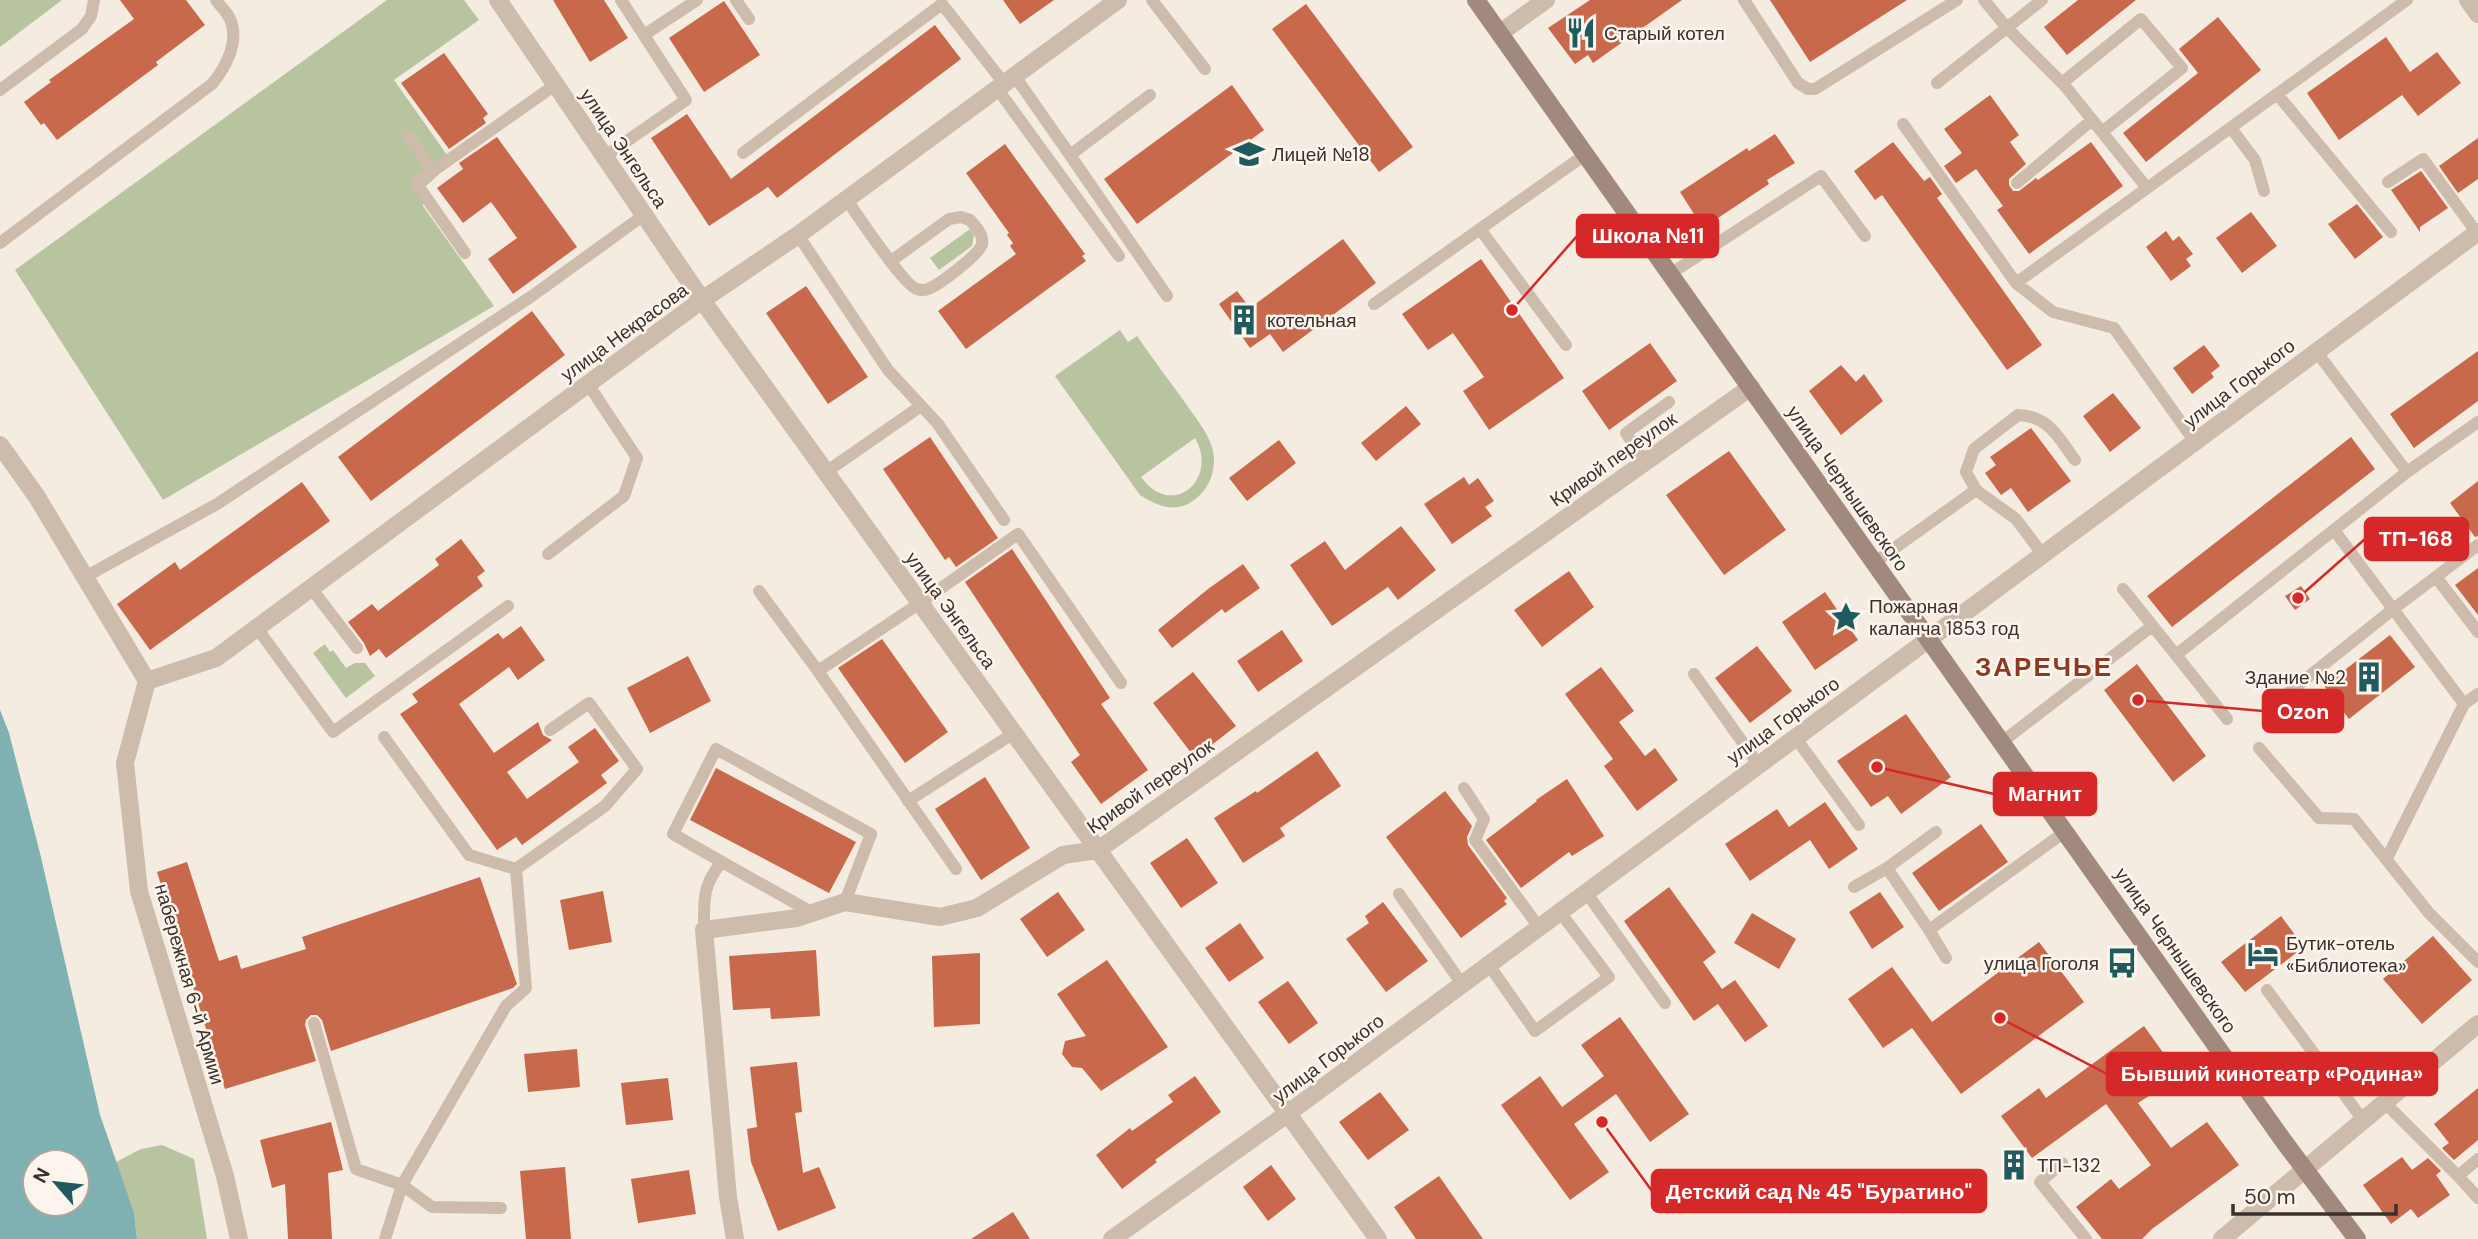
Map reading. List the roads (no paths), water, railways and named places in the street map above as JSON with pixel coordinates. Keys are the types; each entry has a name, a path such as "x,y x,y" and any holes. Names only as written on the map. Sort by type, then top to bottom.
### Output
{"main road":[{"name":"улица Чернышевского","path":"1476,0 2305,1170 2357,1239"}],"street":[{"name":"улица Некрасова","path":"147,681 216,658 702,300 798,235 1004,81 1118,0"},
{"path":"1500,33 1546,0"},
{"path":"2468,0 2478,14"},
{"name":"улица Энгельса","path":"500,1 702,300 1378,1239"},
{"name":"улица Горького","path":"1112,1239 1287,1114 2478,233"},
{"name":"Кривой переулок","path":"704,930 797,918 845,902 940,917 976,908 1063,855 1098,850 1751,387"},
{"path":"0,445 37,497 147,681"},
{"name":"набережная 6-й Армии","path":"147,681 125,764 139,891 225,1176 239,1239"},
{"path":"704,930 728,1197 735,1239"},
{"path":"2221,1239 2363,1120 2386,1104 2478,1024"}],"lane":[{"path":"0,90 82,29 91,16 94,0"},
{"path":"1,241 212,83 226,63 232,41 230,19 216,0"},
{"path":"604,157 686,100 621,0"},
{"path":"644,35 697,0"},
{"path":"736,0 749,19"},
{"path":"1152,0 1205,69"},
{"path":"1744,0 1798,83 1808,89 1815,89 1957,0"},
{"path":"1984,0 2007,28 2062,83 2147,188"},
{"path":"1937,83 2042,0"},
{"path":"2017,283 2407,0"},
{"path":"743,153 942,4 1004,81 1070,155 1167,296"},
{"path":"2062,83 2141,19 2182,68 2102,132"},
{"path":"1004,81 1119,256"},
{"path":"465,253 416,183 555,85"},
{"path":"2277,94 2391,232"},
{"path":"1070,155 1150,95"},
{"path":"2017,183 2092,120"},
{"path":"1903,124 2017,283 2053,312 2114,328 2195,442"},
{"path":"2231,128 2255,160 2264,191"},
{"path":"408,137 433,171"},
{"path":"1374,304 1586,154"},
{"path":"2388,181 2423,159 2478,233"},
{"path":"1671,274 1821,176 1865,236"},
{"path":"846,199 891,261 912,287 917,289 928,289 979,252 981,235 970,220 954,217 891,261"},
{"path":"85,577 217,504 532,296 644,215"},
{"path":"1480,229 1566,345"},
{"path":"798,235 888,370 938,424 1004,520"},
{"path":"2316,352 2407,472"},
{"path":"548,554 624,496 637,458 588,384"},
{"path":"1645,462 1626,433 1669,402"},
{"path":"826,472 921,406"},
{"path":"2043,555 2016,519 1976,490 1966,471 1974,449 2018,415 2032,415 2047,423 2075,460"},
{"path":"2176,655 2407,472 2478,422"},
{"path":"1875,562 1976,490"},
{"path":"2334,530 2464,705"},
{"path":"818,671 1018,534 1121,683"},
{"path":"2288,693 2478,545"},
{"path":"2436,577 2478,632"},
{"path":"311,588 357,648"},
{"path":"2123,589 2227,719"},
{"path":"759,591 956,869"},
{"path":"257,628 332,733 508,606"},
{"path":"2002,742 2152,626"},
{"path":"1694,674 1758,764"},
{"path":"2387,858 2464,705 2478,694"},
{"path":"516,869 605,806 637,769 589,703 551,730"},
{"path":"908,801 1014,733"},
{"path":"384,737 469,855 516,869"},
{"path":"1795,737 1859,825"},
{"path":"2259,748 2319,818 2354,819 2429,913 2478,962"},
{"path":"813,913 673,834 716,749 871,834 845,902"},
{"path":"1464,788 1484,819 1475,840 1539,927"},
{"path":"1929,930 2066,831"},
{"path":"1854,887 1887,868 1936,832"},
{"path":"704,930 704,896 710,876 722,862"},
{"path":"1887,868 1947,958"},
{"path":"385,1239 402,1185 506,1006 526,988 516,869"},
{"path":"1586,892 1665,1003"},
{"path":"1399,894 1462,984"},
{"path":"1489,965 1535,1031 1609,976 1560,912"},
{"path":"2267,990 2363,1120"},
{"path":"314,1023 356,1169 402,1185 432,1207 501,1208"},
{"path":"2386,1104 2478,1198"},
{"path":"2458,1176 2478,1159"},
{"path":"2062,1163 2040,1182 2086,1239"}],"water":[{"path":"0,710 9,733 40,853 100,1115 134,1212 137,1239 0,1239"}],"place":[{"name":"Старый котел","path":"1581,33"},
{"name":"Лицей №18","path":"1249,154"},
{"name":"Школа №11","path":"1512,310"},
{"name":"котельная","path":"1244,320"},
{"name":"ТП-168","path":"2298,598"},
{"name":"Пожарная каланча 1853 год","path":"1846,617"},
{"name":"Здание №2","path":"2369,677"},
{"name":"Ozon","path":"2138,700"},
{"name":"Магнит","path":"1877,767"},
{"name":"Бутик-отель «Библиотека»","path":"2263,954"},
{"name":"улица Гоголя","path":"2122,963"},
{"name":"Бывший кинотеатр «Родина»","path":"2000,1018"},
{"name":"Детский сад № 45 \"Буратино\"","path":"1602,1122"},
{"name":"ТП-132","path":"2014,1165"}],"district":[{"name":"ЗАРЕЧЬЕ","path":"2044,667"}]}
